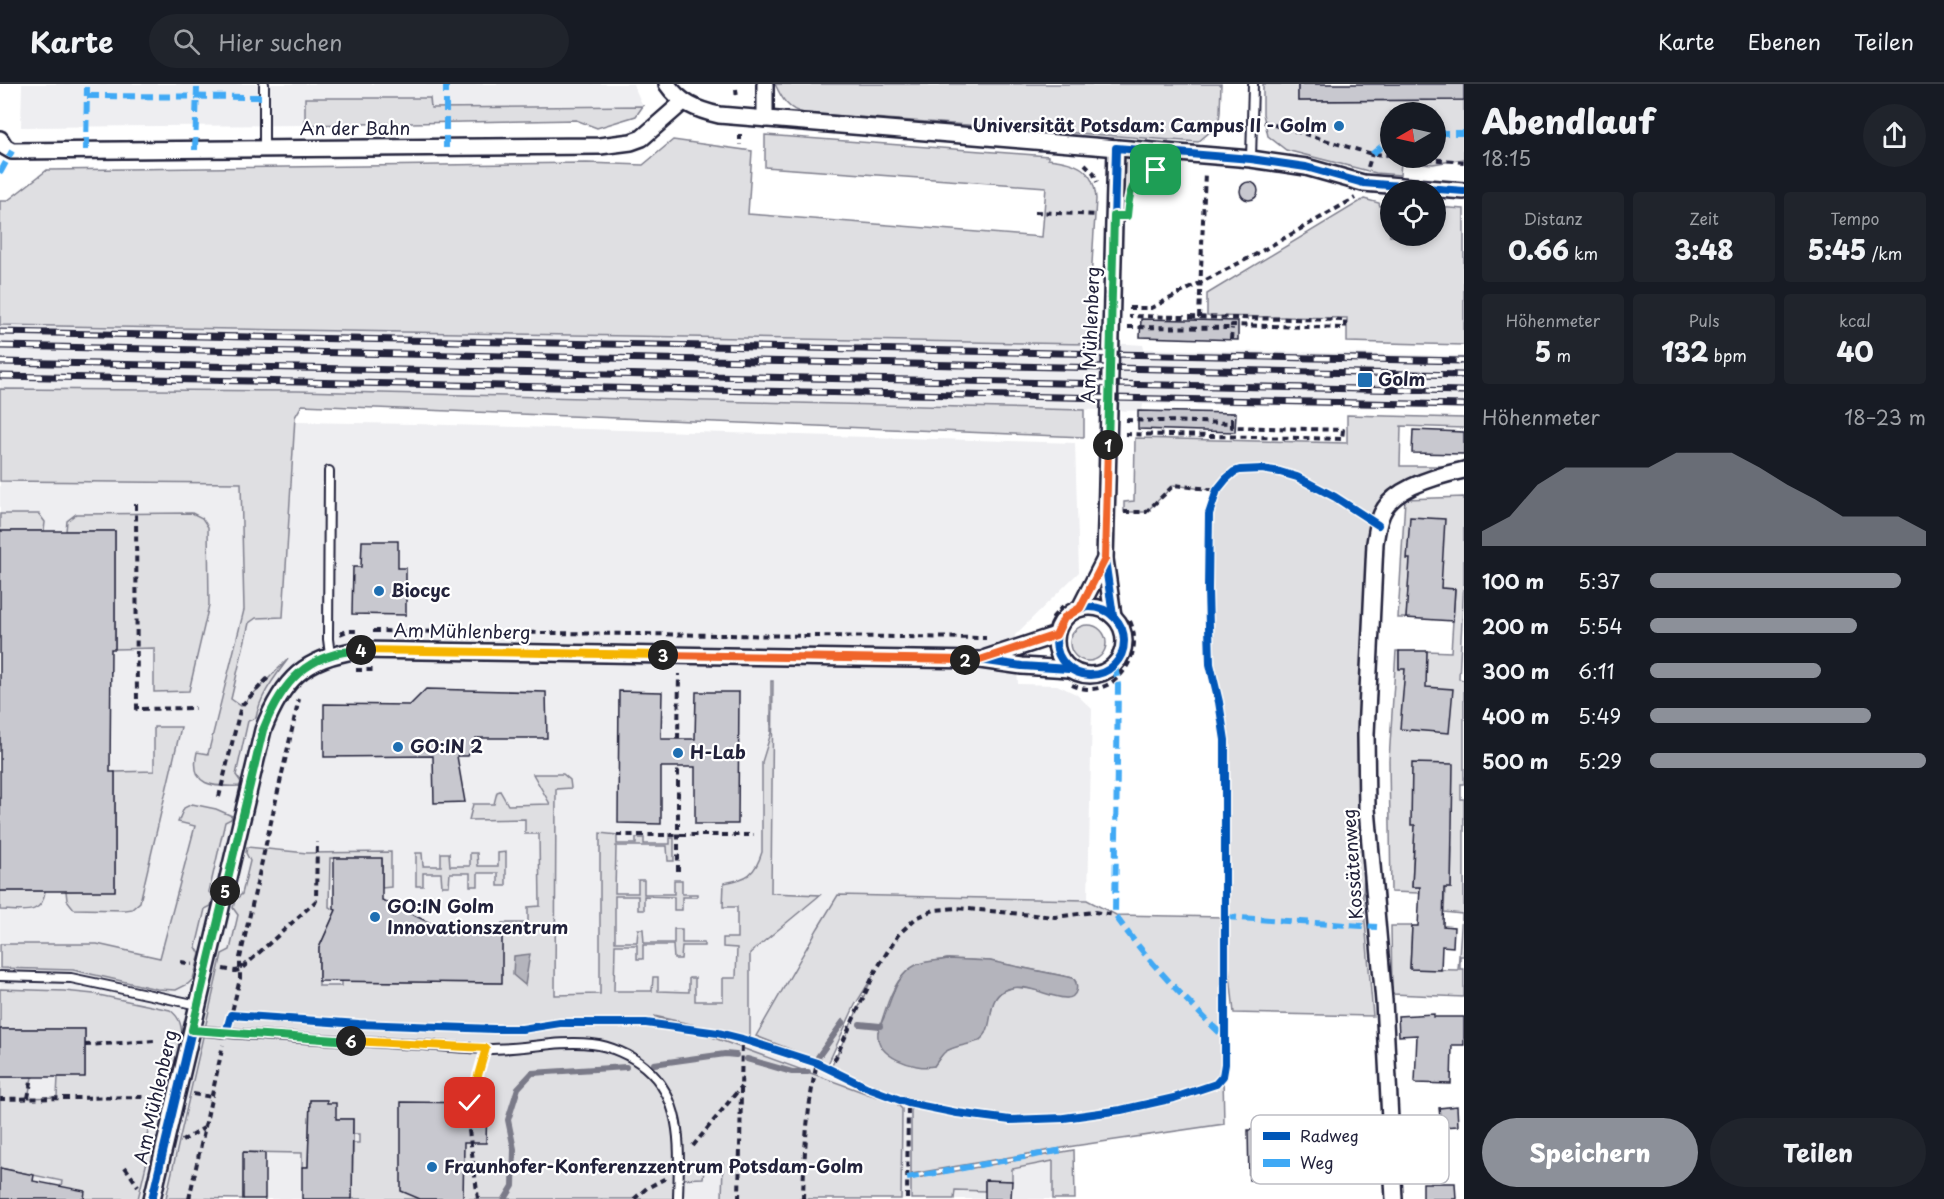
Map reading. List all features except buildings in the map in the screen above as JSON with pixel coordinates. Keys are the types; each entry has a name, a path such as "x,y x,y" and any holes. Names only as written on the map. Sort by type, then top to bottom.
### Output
{"street":[{"path":"667,84 682,102 700,111 719,115 1251,159 1306,167 1358,188 1464,191"},
{"path":"765,84 765,119"},
{"name":"An der Bahn","path":"0,139 5,147 12,151 600,146 632,142 642,138 682,102"},
{"name":"Am Mühlenberg","path":"147,1196 192,1030 263,730 272,707 284,688 316,661 330,655 359,650 980,660 1022,666 1069,677 1078,674 1098,675 1115,665 1124,649 1124,640 1121,617 1105,559 1116,148"},
{"name":"Kossätenweg","path":"1390,1115 1384,1001 1367,809 1367,722 1375,543 1378,525 1385,507 1399,495 1422,482 1464,470"},
{"name":"Am Mühlenberg","path":"980,660 1051,630 1076,604 1105,559"},
{"path":"1076,604 1103,609 1121,617"},
{"path":"1051,630 1058,654 1069,677"},
{"name":"Kossätenweg","path":"1393,1184 1394,1199"}],"lane":[{"path":"264,84 264,149"},
{"path":"1251,159 1253,84"},
{"path":"329,471 328,639 330,655"},
{"path":"0,976 71,978 198,1005"},
{"path":"192,1030 486,1048 590,1044 606,1047 633,1059 650,1072 665,1091 678,1126 678,1199"}],"path":[{"path":"1252,119 1380,154"},
{"path":"1129,308 1151,308 1360,196 1358,188 1372,154"},
{"path":"1446,160 1464,162"},
{"path":"1082,161 1093,172 1100,189"},
{"path":"1131,190 1139,179 1162,169"},
{"path":"1198,169 1215,170"},
{"path":"1199,318 1205,170"},
{"path":"1035,212 1114,216"},
{"path":"1128,336 1129,300"},
{"path":"1128,327 1232,328 1232,325 1345,328 1345,320 1129,316"},
{"path":"1232,328 1232,340"},
{"path":"1125,414 1124,434 1342,439 1343,430 1232,427 1232,413"},
{"path":"1125,420 1232,423"},
{"path":"1124,512 1146,512 1174,485 1217,490"},
{"path":"1124,502 1124,522"},
{"path":"136,504 137,709 195,708"},
{"path":"1051,630 1063,606 1076,604"},
{"path":"1069,677 1087,689 1097,688 1108,684 1126,671 1134,648 1134,636 1121,617"},
{"path":"328,639 347,631 994,638"},
{"path":"351,670 384,670"},
{"path":"219,797 241,706 273,673"},
{"path":"668,674 689,674"},
{"path":"678,739 679,674"},
{"path":"231,1015 240,979 240,958 273,810 299,699 304,692"},
{"path":"678,767 678,871"},
{"path":"617,835 754,835"},
{"path":"207,967 240,970 316,901 317,842"},
{"path":"830,1070 876,970 898,935 916,918 934,910 957,908 1055,917 1094,912 1115,915"},
{"path":"189,1199 226,1033"},
{"path":"740,1199 742,1040"},
{"path":"85,1045 156,1041"},
{"path":"470,1103 486,1048"},
{"path":"803,1199 803,1170 813,1079 817,1063"},
{"path":"28,1098 32,1077"},
{"path":"679,1163 741,1087"},
{"path":"0,1099 143,1097"},
{"path":"907,1199 908,1103"},
{"path":"178,1143 205,1128"},
{"path":"469,1130 478,1199"},
{"path":"125,1167 147,1196"},
{"path":"634,1199 663,1179 679,1175"}],"shaded area":[{"path":"22,84 633,84 643,106 430,108 429,98 306,98 305,125 21,127"},
{"path":"775,84 1221,84 1218,125 1198,142 804,113 798,112 786,103"},
{"path":"1263,84 1298,84 1298,101 1464,100 1464,159 1446,162 1446,102 1380,102 1380,168 1400,168 1400,175 1376,173 1286,150 1268,136 1263,114"},
{"path":"305,98 430,98 431,108 643,106 636,116 597,128 576,120 305,125"},
{"path":"765,135 1048,156 1048,159 1067,162 1082,168 1092,180 1096,199 1087,344 0,325 0,201 7,201 47,170 587,163 643,165 673,140 752,151 748,214 1042,237 1046,187 765,167"},
{"path":"1364,199 1379,203 1380,246 1446,246 1446,208 1464,209 1464,345 1347,342 1347,318 1207,316 1207,294"},
{"path":"0,325 1128,344 1143,345 1144,349 1464,356 1464,409 1143,404 1142,411 298,391 0,389"},
{"path":"0,389 298,391 1084,410 1084,437 302,405 295,417 283,617 256,618 249,623 231,699 241,706 288,659 264,694 256,718 248,721 236,775 241,782 240,786 221,786 212,785 200,778 195,764 197,752 208,754 244,610 241,483 0,481"},
{"path":"1347,415 1464,418 1464,428 1401,426 1400,466 1445,466 1464,463 1399,495 1378,525 1363,897 1373,1016 1234,1013 1225,925 1224,1124 1074,1146 911,1174 911,1108 947,1111 908,1103 830,1070 873,976 855,1005 828,1064 756,1036 818,928 838,895 1087,900 1116,915 1225,917 1225,740 1210,664 1208,589 1209,514 1217,491 1174,485 1146,512 1124,512 1124,502 1134,501 1135,438 1347,443","holes":["948,959 990,961 1073,978 1076,982 1067,998 1014,987 1001,992 994,1000 986,1033 979,1041 959,1045 944,1052 934,1066 878,1032 895,986 907,971 927,962"]},
{"path":"295,422 1075,443 1079,572 1015,635 1018,684 1057,685 1076,694 1092,709 1088,900 838,895 757,1036 911,1098 911,1179 1074,1150 1075,1199 0,1199 0,426"},
{"path":"1464,497 1464,582 1459,679 1464,680 1464,784 1461,784 1461,799 1464,799 1464,956 1460,956 1460,969 1464,969 1464,997 1392,994 1391,926 1412,926 1410,969 1458,970 1462,914 1444,912 1445,888 1451,888 1452,847 1414,845 1412,887 1420,887 1419,893 1391,892 1389,760 1396,651 1399,651 1399,668 1426,669 1427,651 1451,652 1455,589 1409,586 1406,618 1398,618 1405,499"},
{"path":"192,513 202,518 208,527 209,605 189,691 154,692 154,648 115,649 115,531 66,531 67,521 76,514"},
{"path":"0,514 39,514 45,522 44,531 0,531"},
{"path":"1088,625 1101,630 1106,643 1101,656 1088,661 1075,656 1070,643 1075,630"},
{"path":"771,681 773,681 771,893 820,895 750,953 750,1037 654,1016 895,1102 902,1109 901,1199 722,1199 723,1163 705,1163 703,1178 679,1179 678,1199 352,1199 353,1143 359,1143 359,1134 353,1134 353,1119 336,1119 326,1100 310,1100 308,1167 302,1167 302,1153 244,1152 243,1199 166,1198 222,954 230,950 238,915 233,908 235,900 242,894 250,861 246,853 247,847 307,853 391,852 391,887 382,888 382,859 330,858 329,907 336,910 319,948 319,986 341,986 341,981 501,983 502,923 528,923 528,907 540,906 539,834 525,834 525,819 469,820 473,804 494,804 497,792 500,791 508,805 550,804 533,774 563,774 570,780 571,788 556,789 555,995 600,994 600,833 617,835 617,844 636,844 636,838 644,838 644,844 670,844 670,838 674,838 674,861 668,861 667,846 616,846 615,893 638,893 638,880 644,880 644,894 674,894 674,880 682,880 682,894 697,894 697,897 682,897 682,910 674,910 674,897 644,896 644,910 638,910 638,896 615,896 615,942 637,942 638,929 643,929 644,943 674,943 674,929 682,929 682,943 704,943 704,946 682,946 681,959 674,959 673,945 643,945 643,959 637,959 637,945 615,945 614,991 652,991 653,977 658,977 658,991 689,992 689,978 695,978 695,1001 723,1001 723,978 736,978 737,948 723,947 723,938 737,938 737,907 723,907 724,883 749,875 762,852 762,762 771,733"},
{"path":"154,727 181,727 140,902 132,909 125,910 74,909 67,900 66,891 115,890 115,772 154,771"},
{"path":"192,804 216,809 232,816 225,822 209,892 213,897 211,906 205,909 196,947 200,954 193,979 188,984 176,990 157,989 73,970 0,968 0,944 97,944 160,958 195,826 178,822 184,808"},
{"path":"506,852 506,886 498,886 498,873 478,873 478,886 470,886 470,873 450,873 449,886 442,886 441,873 423,873 423,886 416,886 416,853 422,853 423,866 441,866 441,853 449,853 450,866 470,866 470,853 477,853 478,866 498,866 498,853"},
{"path":"0,891 45,891 40,905 23,911 0,910"},
{"path":"530,954 525,985 513,975 514,956"},
{"path":"948,959 990,961 1073,978 1076,991 1073,996 1066,998 1019,987 1003,991 995,1000 986,1033 978,1041 950,1049 934,1066 907,1064 889,1055 879,1041 878,1032 896,987 904,974 916,965"},
{"path":"0,989 94,994 170,1010 177,1018 182,1034 161,1115 151,1120 143,1152 147,1161 138,1199 59,1199 62,1181 0,1168 0,1077 32,1077 28,1098 57,1097 58,1077 85,1076 85,1029 0,1029"},
{"path":"1074,1150 1075,1199 1053,1199 1053,1161 1012,1169 1012,1181 985,1181 985,1191 955,1190 954,1199 911,1199 911,1179"}],"waterway":[{"path":"818,1057 843,1022"},
{"path":"860,1024 880,1026"},
{"path":"654,1064 725,1054 736,1055"},
{"path":"747,1059 792,1072 808,1072"},
{"path":"505,1199 513,1186 514,1149 508,1120 518,1088 532,1073 626,1067"}],"railway":[{"path":"0,332 1464,361"},
{"path":"0,346 1464,375"},
{"path":"0,362 1464,391"},
{"path":"0,376 1464,405"}],"marked path":[{"path":"446,84 446,148"},
{"path":"86,150 87,87"},
{"path":"195,150 197,88"},
{"path":"87,96 264,97"},
{"path":"1446,133 1464,133"},
{"path":"1372,154 1380,148"},
{"path":"0,173 12,151"},
{"path":"1115,665 1118,685 1115,915 1153,964 1225,1038"},
{"path":"1225,917 1377,927"},
{"path":"907,1178 1063,1150"}],"cycle path":[{"path":"1113,616 1105,559 1116,148 1251,159 1306,167 1363,183 1464,191"},
{"path":"226,1033 231,1015 359,1024 494,1029 522,1029 560,1023 646,1023 718,1033 742,1039 817,1063 868,1088 908,1103 957,1113 1010,1120 1064,1118 1121,1110 1174,1098 1216,1084 1223,1076 1225,1064 1225,740 1210,664 1209,514 1217,490 1234,472 1262,469 1297,477 1335,497 1378,525"},
{"path":"1083,607 1097,607 1109,612 1119,622 1124,641 1119,660 1109,670 1097,675 1083,675 1071,670 1061,660 1056,648 1056,634 1061,622 1071,612 1083,607"},
{"path":"152,1199 263,730 288,684 310,665 359,650 980,660 1069,669"}],"place":[{"name":"Universität Potsdam: Campus II - Golm","path":"1339,126"},
{"name":"Golm","path":"1365,380"},
{"name":"Biocyc","path":"379,591"},
{"name":"GO:IN 2","path":"398,747"},
{"name":"H-Lab","path":"678,753"},
{"name":"GO:IN Golm Innovationszentrum","path":"375,917"},
{"name":"Fraunhofer-Konferenzzentrum Potsdam-Golm","path":"432,1167"}],"route":[{"path":"470,1103 486,1048 192,1030 263,730 272,707 284,688 316,661 336,653 359,650 980,660 1056,635 1064,618 1080,608 1105,559 1114,216 1127,216 1128,200 1134,184 1145,174 1156,170"}]}
